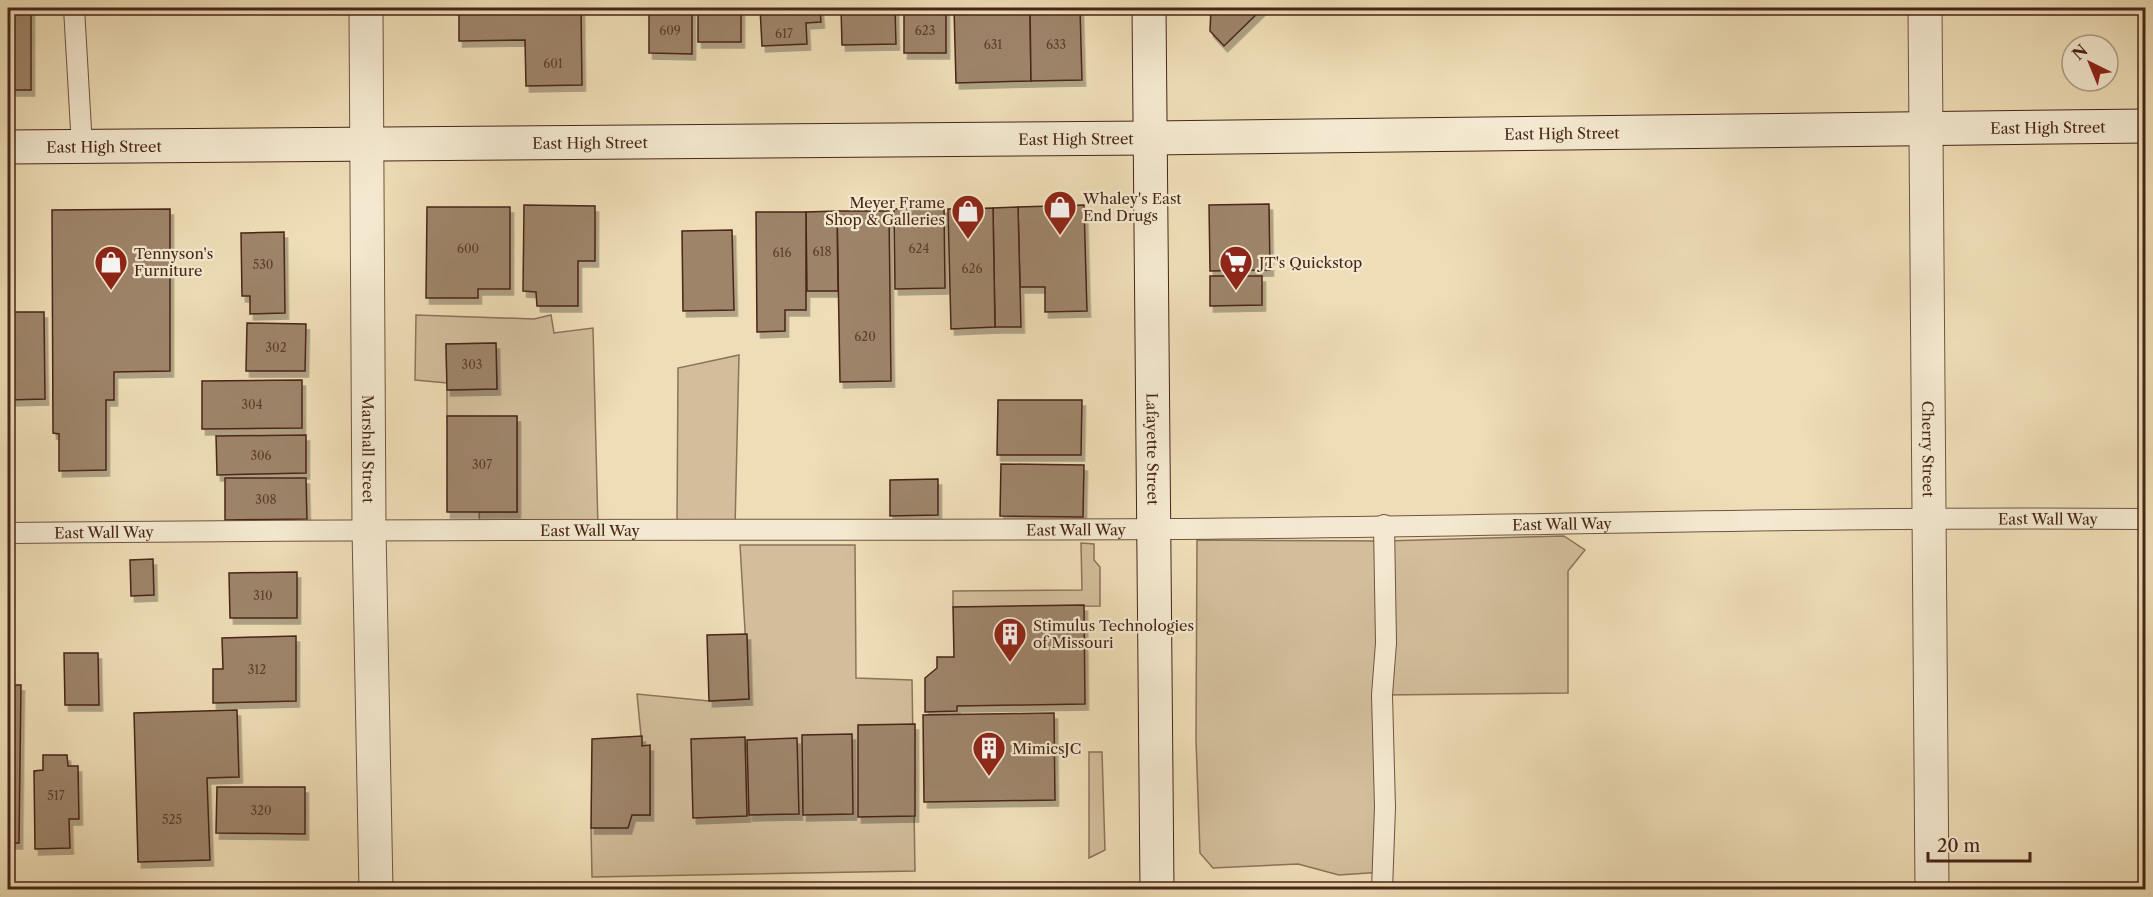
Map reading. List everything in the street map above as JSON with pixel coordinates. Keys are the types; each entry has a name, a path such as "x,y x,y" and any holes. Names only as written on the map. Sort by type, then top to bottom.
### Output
{"main road":[{"name":"Marshall Street","path":"366,8 369,529 376,890"},
{"name":"Lafayette Street","path":"1149,8 1157,890"},
{"name":"Cherry Street","path":"1925,8 1928,130 1932,890"},
{"name":"East High Street","path":"8,147 1150,138 2145,126"}],"lane":[{"path":"74,8 82,147"},
{"name":"East Wall Way","path":"8,533 369,529 1154,529 1929,517 2145,519"},
{"path":"1382,890 1385,807 1382,695 1386,644 1384,525"}],"shaded area":[{"path":"416,315 534,319 551,315 554,333 593,328 598,528 480,528 479,512 517,512 517,417 447,416 447,390 497,389 496,343 446,344 447,383 415,380"},
{"path":"739,355 735,528 677,528 678,368"},
{"path":"1564,536 1585,550 1568,571 1568,693 1382,695 1383,872 1339,875 1298,864 1213,868 1200,853 1196,740 1197,540 1384,541"},
{"path":"1081,543 1094,544 1094,560 1100,567 1100,606 953,607 953,591 1082,590"},
{"path":"740,545 855,545 856,678 912,680 915,871 592,877 591,828 632,815 650,815 650,746 642,746 637,694 709,701 749,699"},
{"path":"1089,752 1102,752 1105,850 1089,858"}],"building":[{"path":"8,8 31,8 31,90 8,90"},
{"path":"459,8 581,8 582,85 526,86 525,40 459,41"},
{"path":"649,8 692,8 692,54 649,53"},
{"path":"698,8 741,8 741,42 698,42"},
{"path":"760,8 820,8 821,22 806,23 807,44 762,46"},
{"path":"841,8 895,8 896,44 842,45"},
{"path":"904,8 946,8 946,53 904,53"},
{"path":"954,8 1030,8 1031,81 956,83"},
{"path":"1030,8 1080,8 1082,80 1031,81"},
{"path":"1211,8 1263,8 1224,46 1210,31"},
{"path":"1269,204 1270,270 1210,271 1209,205"},
{"path":"524,205 595,206 595,261 578,261 578,306 537,306 536,292 523,291"},
{"path":"1084,205 1087,311 1045,312 1045,287 1020,287 1018,207"},
{"path":"427,207 510,207 510,289 478,289 478,298 426,298"},
{"path":"944,207 945,288 895,289 894,209"},
{"path":"1018,207 1021,327 995,327 993,208"},
{"path":"993,208 995,327 951,329 948,209"},
{"name":"Tennyson's Furniture","path":"170,209 170,371 114,372 114,400 106,400 106,470 59,471 59,434 53,433 52,210"},
{"path":"837,211 889,211 891,381 840,382"},
{"path":"837,211 838,291 807,291 806,212"},
{"path":"756,212 806,212 806,310 785,310 785,331 757,332"},
{"path":"732,230 734,310 683,311 682,231"},
{"path":"284,232 285,313 250,314 250,296 242,296 241,233"},
{"name":"JT's Quickstop","path":"1210,276 1262,276 1262,305 1210,306"},
{"path":"8,312 44,312 45,399 8,400"},
{"path":"247,323 306,324 305,371 246,371"},
{"path":"496,343 497,389 447,390 446,344"},
{"path":"302,380 302,428 202,429 202,381"},
{"path":"998,400 1082,400 1081,455 997,455"},
{"path":"447,416 517,416 517,512 447,512"},
{"path":"306,435 306,473 217,475 216,436"},
{"path":"1001,464 1084,465 1083,517 1000,516"},
{"path":"225,478 306,478 307,519 225,520"},
{"path":"938,479 938,515 890,516 890,480"},
{"path":"153,559 154,595 131,596 130,560"},
{"path":"297,572 297,618 230,618 229,573"},
{"name":"Stimulus Technologies of Missouri","path":"1084,605 1085,704 957,706 957,711 925,712 925,678 937,668 937,657 954,657 953,607"},
{"path":"747,634 749,699 709,701 707,635"},
{"path":"296,636 296,701 213,703 213,669 223,669 222,638"},
{"path":"64,653 98,653 99,705 65,705"},
{"path":"8,685 21,685 19,843 8,843"},
{"path":"237,710 239,777 207,778 210,860 138,862 134,713"},
{"name":"MimicsJC","path":"1054,713 1055,800 924,802 923,715"},
{"path":"915,724 915,816 858,817 858,725"},
{"path":"852,734 853,814 803,815 802,735"},
{"path":"642,736 642,746 650,745 650,815 632,815 628,828 591,828 592,739"},
{"path":"745,737 747,816 693,818 691,739"},
{"path":"797,738 799,814 749,815 747,740"},
{"path":"43,755 67,755 68,766 78,766 79,819 69,819 70,848 35,849 34,771 43,770"},
{"path":"217,787 305,787 305,834 216,833"}],"place":[{"name":"Whaley's East End Drugs","path":"1060,236"},
{"name":"Meyer Frame Shop & Galleries","path":"968,240"},
{"name":"Tennyson's Furniture","path":"111,291"},
{"name":"JT's Quickstop","path":"1236,291"},
{"name":"Stimulus Technologies of Missouri","path":"1010,663"},
{"name":"MimicsJC","path":"989,777"}]}
